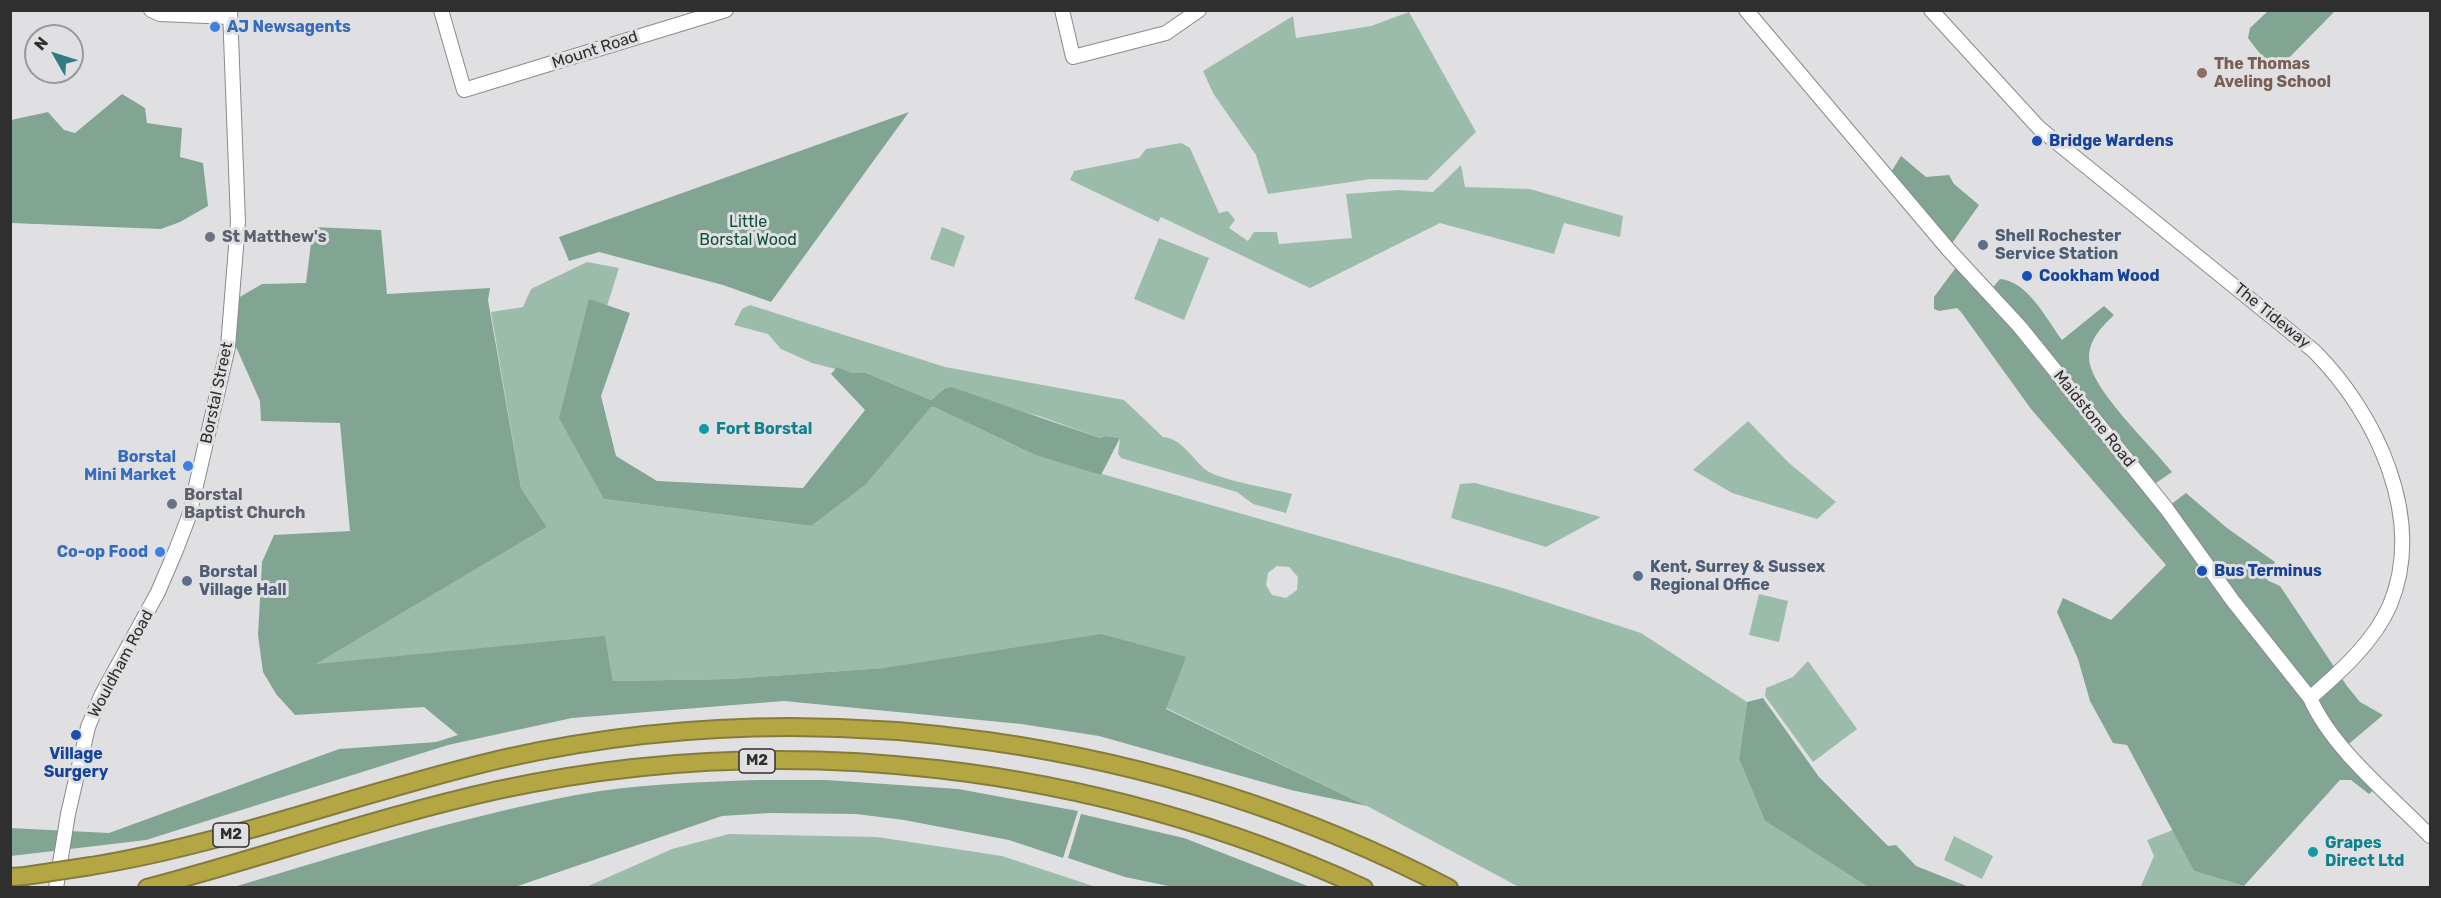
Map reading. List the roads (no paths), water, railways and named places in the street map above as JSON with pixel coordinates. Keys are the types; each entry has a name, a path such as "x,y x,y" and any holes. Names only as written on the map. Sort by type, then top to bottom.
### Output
{"highway":[{"name":"M2","path":"18,877 91,866 215,840 438,775 537,752 597,742 696,731 834,728 941,736 1026,747 1149,773 1226,795 1323,830 1449,888"},
{"name":"M2","path":"147,888 373,822 508,788 659,766 782,761 857,762 937,769 1073,791 1199,823 1262,845 1364,888"}],"street":[{"path":"151,10 160,14 230,14"},
{"name":"Mount Road","path":"441,10 464,90 726,10"},
{"path":"1062,10 1073,57 1166,33 1199,10"},
{"name":"Maidstone Road","path":"1746,10 1948,249 2020,327 2161,501 2233,601 2310,698 2317,715 2332,735 2430,836"},
{"name":"The Tideway","path":"1931,10 2039,128 2314,351 2351,394 2372,428 2392,481 2400,522 2401,568 2390,606 2377,629 2335,677 2310,698"},
{"name":"Borstal Street","path":"176,550 189,516 228,347 238,222 230,14"},
{"name":"Wouldham Road","path":"56,888 68,814 91,720 102,694 159,592 176,550"}],"place":[{"name":"AJ Newsagents","path":"215,27"},
{"name":"The Thomas Aveling School","path":"2202,73"},
{"name":"Bridge Wardens","path":"2037,141"},
{"name":"St Matthew's","path":"210,237"},
{"name":"Shell Rochester Service Station","path":"1983,245"},
{"name":"Cookham Wood","path":"2027,276"},
{"name":"Fort Borstal","path":"704,429"},
{"name":"Borstal Mini Market","path":"188,466"},
{"name":"Borstal Baptist Church","path":"172,504"},
{"name":"Co-op Food","path":"160,552"},
{"name":"Bus Terminus","path":"2202,571"},
{"name":"Kent, Surrey & Sussex Regional Office","path":"1638,576"},
{"name":"Borstal Village Hall","path":"187,581"},
{"name":"Village Surgery","path":"76,735"},
{"name":"Grapes Direct Ltd","path":"2313,852"}],"park label":[{"name":"Little Borstal Wood","path":"748,231"}]}
